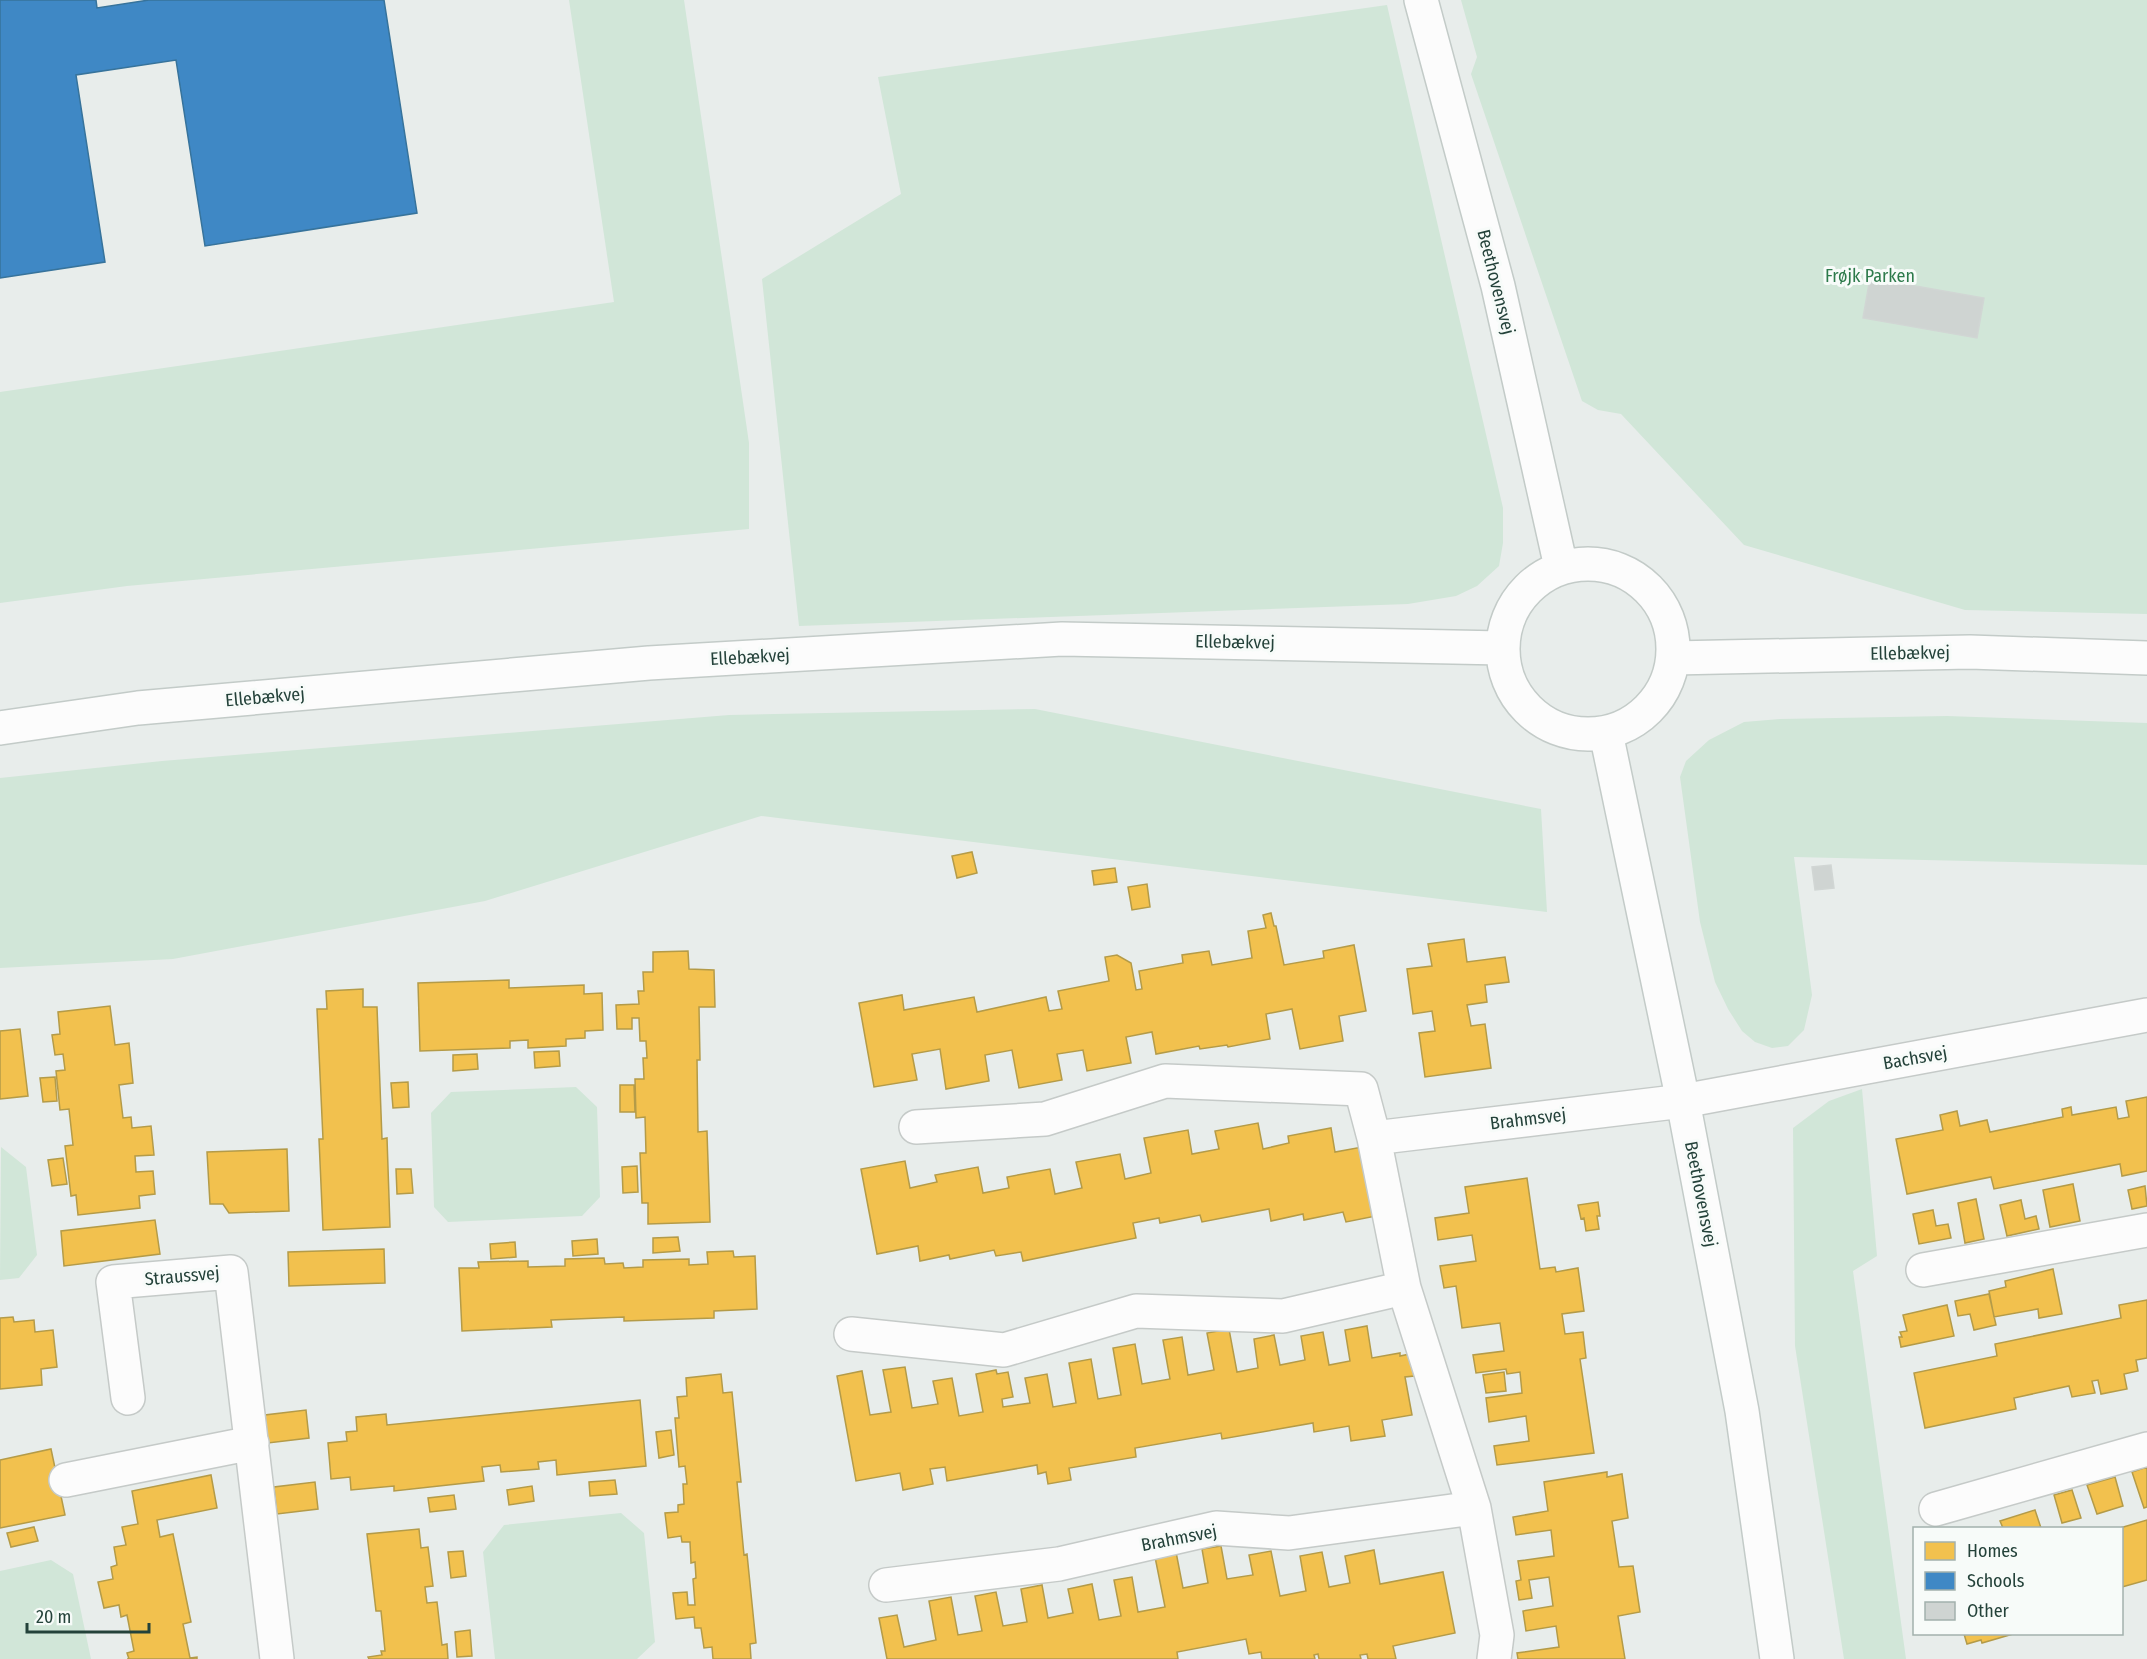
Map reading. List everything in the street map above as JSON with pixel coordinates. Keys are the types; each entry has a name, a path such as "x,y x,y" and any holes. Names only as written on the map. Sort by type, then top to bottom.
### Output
{"street":[{"name":"Beethovensvej","path":"1421,0 1498,286 1561,567"},
{"path":"1589,564 1617,568 1641,582 1660,604 1671,630 1673,658 1666,684 1651,706 1630,723 1606,733 1575,734 1546,724 1522,705 1507,678 1502,648 1506,622 1518,598 1538,579 1561,567 1589,564"},
{"name":"Ellebækvej","path":"0,728 138,708 649,663 1062,639 1502,648"},
{"name":"Ellebækvej","path":"1673,658 1970,652 2147,658"},
{"name":"Beethovensvej","path":"1606,733 1683,1101 1742,1411 1777,1659"},
{"name":"Bachsvej","path":"1683,1101 2147,1016"},
{"path":"916,1127 1045,1119 1165,1081 1361,1089 1374,1138 1404,1288 1474,1508 1497,1635 1494,1659"},
{"name":"Brahmsvej","path":"1374,1138 1683,1101"},
{"path":"1923,1270 2147,1230"},
{"name":"Straussvej","path":"128,1398 113,1282 231,1272 277,1659"},
{"path":"851,1334 1004,1350 1136,1311 1283,1316 1404,1288"},
{"path":"66,1480 252,1443"},
{"path":"1936,1509 2147,1449"},
{"name":"Brahmsvej","path":"886,1585 1059,1564 1216,1528 1289,1533 1474,1508"}],"green space":[{"path":"569,0 684,0 749,443 749,529 127,586 0,603 0,392 614,302"},
{"name":"Frøjk Parken","path":"1461,0 2147,0 2147,614 1965,610 1744,545 1621,414 1598,410 1582,401 1471,74 1477,57"},
{"path":"1387,5 1503,508 1503,543 1499,566 1477,586 1456,596 1408,604 799,626 762,279 901,194 878,77"},
{"path":"1035,709 1541,809 1547,912 761,816 485,901 173,959 0,968 0,778 162,761 729,715"},
{"path":"1947,716 2147,723 2147,865 1794,857 1812,995 1804,1030 1788,1046 1772,1048 1755,1042 1742,1031 1715,982 1700,922 1680,777 1686,761 1709,740 1744,722 1780,719"},
{"path":"576,1087 597,1107 600,1197 582,1216 448,1222 434,1207 431,1113 451,1092"},
{"path":"1862,1089 1877,1256 1853,1271 1906,1659 1844,1659 1795,1346 1793,1128 1829,1101"},
{"path":"1,1147 26,1167 37,1255 19,1278 0,1280"},
{"path":"621,1513 644,1533 655,1642 637,1659 495,1659 483,1552 504,1525"},
{"path":"51,1560 73,1574 91,1659 0,1659 0,1571"}],"building: Homes":[{"path":"972,852 977,873 957,878 952,856"},
{"path":"1115,868 1117,882 1094,885 1092,871"},
{"path":"1147,884 1150,907 1132,910 1128,887"},
{"path":"1271,913 1284,965 1324,958 1323,951 1354,945 1366,1011 1339,1016 1343,1041 1300,1049 1292,1009 1266,1014 1270,1039 1228,1047 1227,1045 1200,1049 1199,1046 1156,1054 1152,1032 1126,1037 1131,1063 1087,1071 1083,1050 1057,1054 1062,1080 1019,1088 1012,1050 985,1055 989,1081 946,1089 940,1049 912,1054 917,1080 874,1087 859,1003 902,995 904,1010 974,997 977,1012 1046,997 1049,1011 1062,1009 1058,991 1109,981 1105,957 1117,955 1131,963 1136,990 1142,989 1139,971 1183,963 1182,955 1209,951 1212,965 1252,958 1248,931 1266,928 1263,915"},
{"path":"1464,939 1467,962 1505,957 1509,982 1485,985 1487,1002 1467,1005 1471,1026 1485,1024 1491,1068 1425,1077 1419,1033 1435,1031 1432,1011 1413,1014 1407,969 1432,966 1428,944"},
{"path":"688,951 689,969 714,970 715,1007 699,1007 700,1060 697,1060 698,1132 707,1131 710,1222 648,1224 648,1203 642,1203 640,1153 646,1153 645,1117 636,1118 635,1079 644,1079 643,1058 647,1058 646,1041 640,1041 639,1018 632,1018 632,1029 617,1029 616,1005 639,1004 638,991 644,991 643,972 653,972 653,952"},
{"path":"509,980 509,988 584,985 584,994 602,993 603,1030 585,1031 585,1038 566,1039 566,1046 528,1048 528,1040 510,1041 510,1048 420,1051 418,983"},
{"path":"363,989 363,1007 377,1007 382,1139 387,1138 390,1227 323,1230 319,1139 323,1139 317,1009 327,1009 326,991"},
{"path":"110,1006 115,1045 129,1043 133,1083 119,1085 123,1118 131,1117 132,1128 151,1126 154,1155 135,1156 136,1172 153,1171 155,1194 139,1196 140,1208 78,1215 76,1195 71,1196 65,1146 73,1145 69,1109 60,1110 56,1071 65,1070 63,1054 55,1055 52,1035 60,1034 58,1012"},
{"path":"20,1029 28,1096 0,1099 0,1031"},
{"path":"559,1051 560,1066 535,1068 534,1052"},
{"path":"477,1054 478,1069 453,1071 453,1055"},
{"path":"55,1077 57,1101 43,1102 40,1078"},
{"path":"408,1082 409,1107 393,1108 391,1083"},
{"path":"620,1085 634,1085 635,1112 620,1112"},
{"path":"2147,1097 2147,1171 2122,1176 2120,1164 1994,1189 1991,1177 1907,1194 1896,1139 1943,1130 1940,1115 1957,1111 1960,1126 1987,1120 1990,1132 2063,1117 2062,1109 2071,1107 2072,1115 2116,1107 2118,1119 2129,1117 2126,1101"},
{"path":"1258,1123 1263,1149 1289,1143 1288,1136 1331,1128 1335,1152 1362,1147 1376,1216 1346,1222 1343,1212 1304,1220 1303,1214 1271,1221 1269,1209 1202,1222 1200,1215 1160,1223 1159,1218 1133,1223 1136,1238 1023,1261 1021,1252 996,1256 994,1250 950,1259 949,1255 920,1261 918,1246 877,1254 861,1169 905,1161 910,1188 937,1182 935,1175 978,1167 983,1193 1009,1188 1007,1177 1050,1169 1055,1194 1082,1188 1076,1162 1120,1154 1125,1179 1151,1173 1144,1138 1188,1130 1192,1154 1219,1149 1215,1131"},
{"path":"287,1149 289,1211 229,1213 223,1204 210,1204 207,1152"},
{"path":"63,1158 67,1184 52,1186 48,1160"},
{"path":"637,1166 638,1192 623,1193 622,1167"},
{"path":"396,1169 411,1169 413,1193 397,1194"},
{"path":"1527,1178 1540,1269 1555,1267 1556,1272 1578,1268 1584,1311 1562,1314 1565,1334 1583,1332 1586,1358 1580,1359 1594,1453 1497,1465 1494,1446 1529,1441 1526,1416 1489,1422 1486,1398 1522,1393 1520,1372 1507,1374 1506,1369 1476,1373 1473,1355 1504,1351 1500,1323 1462,1328 1456,1286 1444,1288 1440,1266 1476,1261 1472,1235 1438,1240 1435,1218 1469,1213 1465,1187"},
{"path":"2073,1184 2080,1221 2050,1227 2043,1190"},
{"path":"2145,1186 2147,1206 2132,1209 2128,1190"},
{"path":"1976,1199 1984,1239 1965,1243 1958,1203"},
{"path":"2021,1200 2025,1219 2036,1216 2039,1229 2007,1236 2000,1205"},
{"path":"1598,1202 1599,1229 1586,1231 1584,1218 1581,1219 1578,1205"},
{"path":"1933,1210 1936,1226 1948,1224 1951,1238 1919,1244 1913,1214"},
{"path":"155,1220 160,1254 64,1266 61,1231"},
{"path":"678,1237 680,1251 653,1253 653,1238"},
{"path":"597,1239 598,1254 573,1256 572,1241"},
{"path":"515,1242 516,1257 491,1259 490,1244"},
{"path":"384,1249 385,1283 289,1286 288,1252"},
{"path":"733,1251 734,1257 755,1256 757,1309 714,1311 714,1318 624,1321 624,1317 551,1320 552,1327 462,1331 459,1268 479,1268 478,1262 528,1261 528,1267 565,1266 565,1259 604,1258 605,1264 623,1263 624,1268 643,1267 643,1260 689,1259 689,1265 708,1264 707,1252"},
{"path":"2053,1269 2062,1314 2039,1318 2038,1309 1994,1317 1989,1291 2006,1287 2005,1281"},
{"path":"1989,1294 1996,1325 1974,1330 1970,1314 1958,1316 1955,1301"},
{"path":"2147,1300 2147,1358 2136,1360 2138,1371 2124,1374 2127,1389 2101,1394 2098,1380 2092,1381 2095,1393 2072,1397 2069,1386 2014,1398 2016,1409 1925,1428 1914,1373 1997,1356 1995,1344 2121,1318 2119,1305"},
{"path":"1947,1305 1954,1336 1901,1347 1900,1332 1907,1331 1903,1315"},
{"path":"13,1317 14,1322 34,1320 35,1332 53,1330 57,1367 41,1369 42,1385 0,1389 0,1318"},
{"path":"1367,1326 1372,1358 1400,1353 1400,1356 1410,1354 1414,1376 1405,1377 1412,1415 1382,1420 1385,1436 1351,1441 1349,1426 1314,1432 1313,1423 1222,1439 1221,1433 1135,1448 1136,1457 1069,1468 1071,1480 1048,1484 1046,1472 1038,1474 1037,1465 947,1481 945,1467 930,1469 933,1484 903,1490 900,1473 856,1481 837,1376 862,1371 870,1415 891,1412 883,1370 905,1367 912,1408 938,1404 933,1381 952,1378 959,1416 983,1412 976,1374 996,1370 997,1374 1008,1372 1013,1397 1002,1399 1003,1407 1030,1403 1025,1378 1047,1374 1053,1407 1076,1403 1069,1363 1091,1359 1098,1399 1121,1395 1113,1348 1135,1344 1142,1384 1170,1379 1163,1340 1182,1337 1188,1375 1214,1370 1207,1333 1229,1329 1237,1372 1258,1368 1254,1339 1274,1335 1280,1365 1305,1360 1301,1336 1323,1332 1329,1365 1350,1361 1345,1330"},
{"path":"1504,1372 1506,1391 1486,1393 1483,1375"},
{"path":"721,1374 723,1393 732,1392 741,1482 737,1482 756,1643 750,1644 751,1659 713,1659 712,1647 704,1648 701,1628 695,1628 694,1617 676,1619 673,1593 687,1592 688,1605 695,1605 693,1579 696,1578 695,1562 691,1563 690,1542 682,1542 681,1536 668,1538 665,1513 678,1512 678,1505 684,1504 683,1484 687,1484 685,1466 679,1467 675,1418 679,1418 677,1397 687,1396 686,1378"},
{"path":"640,1400 646,1466 557,1475 556,1460 538,1462 539,1469 501,1472 500,1465 482,1467 484,1481 394,1491 394,1486 351,1490 350,1477 331,1479 328,1443 347,1441 346,1432 357,1431 356,1417 386,1414 387,1425"},
{"path":"306,1410 309,1438 268,1443 265,1415"},
{"path":"671,1430 674,1455 659,1458 656,1432"},
{"path":"51,1449 65,1515 0,1528 0,1460"},
{"path":"2147,1467 2147,1507 2144,1508 2132,1472"},
{"path":"1607,1472 1607,1477 1622,1474 1628,1518 1612,1521 1619,1567 1633,1566 1640,1612 1618,1616 1625,1659 1518,1659 1517,1653 1559,1647 1556,1626 1526,1631 1523,1611 1553,1606 1549,1577 1529,1580 1532,1598 1519,1600 1516,1581 1521,1580 1518,1561 1554,1556 1551,1530 1516,1535 1513,1517 1548,1511 1544,1482"},
{"path":"211,1475 217,1508 157,1520 160,1537 173,1534 191,1622 183,1624 190,1658 197,1657 197,1659 129,1659 127,1653 134,1651 127,1615 121,1617 119,1605 104,1608 98,1582 113,1579 111,1567 117,1565 114,1547 126,1545 122,1527 138,1524 132,1491"},
{"path":"2115,1477 2123,1506 2097,1514 2087,1485"},
{"path":"615,1480 617,1494 590,1496 589,1482"},
{"path":"315,1482 318,1509 277,1514 274,1487"},
{"path":"532,1486 534,1501 509,1505 507,1490"},
{"path":"2072,1490 2081,1518 2062,1523 2054,1495"},
{"path":"454,1495 456,1509 430,1512 428,1498"},
{"path":"2035,1510 2041,1527 2003,1527 2000,1521"},
{"path":"2147,1520 2147,1580 2123,1587 2123,1527"},
{"path":"34,1527 38,1541 11,1547 7,1533"},
{"path":"419,1529 421,1548 428,1547 433,1586 425,1587 427,1603 437,1602 442,1645 447,1644 448,1659 369,1659 368,1657 382,1655 381,1651 385,1651 381,1611 376,1611 367,1534"},
{"path":"1221,1546 1227,1579 1253,1575 1249,1555 1271,1551 1280,1596 1306,1591 1300,1556 1322,1552 1329,1587 1350,1583 1345,1556 1374,1550 1380,1584 1443,1572 1455,1633 1393,1646 1396,1659 1368,1659 1367,1654 1360,1655 1361,1659 1319,1659 1318,1654 1314,1655 1315,1659 1262,1659 1261,1652 1249,1654 1246,1639 1177,1652 1178,1659 887,1659 879,1618 897,1615 904,1647 936,1640 929,1601 951,1597 958,1635 982,1631 975,1596 996,1592 1003,1626 1027,1622 1021,1589 1042,1585 1048,1618 1073,1613 1068,1589 1092,1584 1099,1620 1121,1616 1114,1580 1132,1577 1138,1612 1165,1607 1155,1557 1176,1552 1183,1588 1208,1583 1202,1549"},
{"path":"463,1551 466,1576 451,1578 448,1552"},
{"path":"470,1630 472,1656 457,1657 455,1632"},
{"path":"1964,1635 2010,1635 1982,1643 1981,1640 1967,1644"}],"building: Schools":[{"path":"0,0 96,0 97,8 149,0 384,0 417,213 205,246 176,60 76,75 105,262 0,278"}],"building: Other":[{"path":"1870,278 1984,298 1977,338 1863,318"},
{"path":"1831,865 1834,888 1815,890 1812,867"}]}
